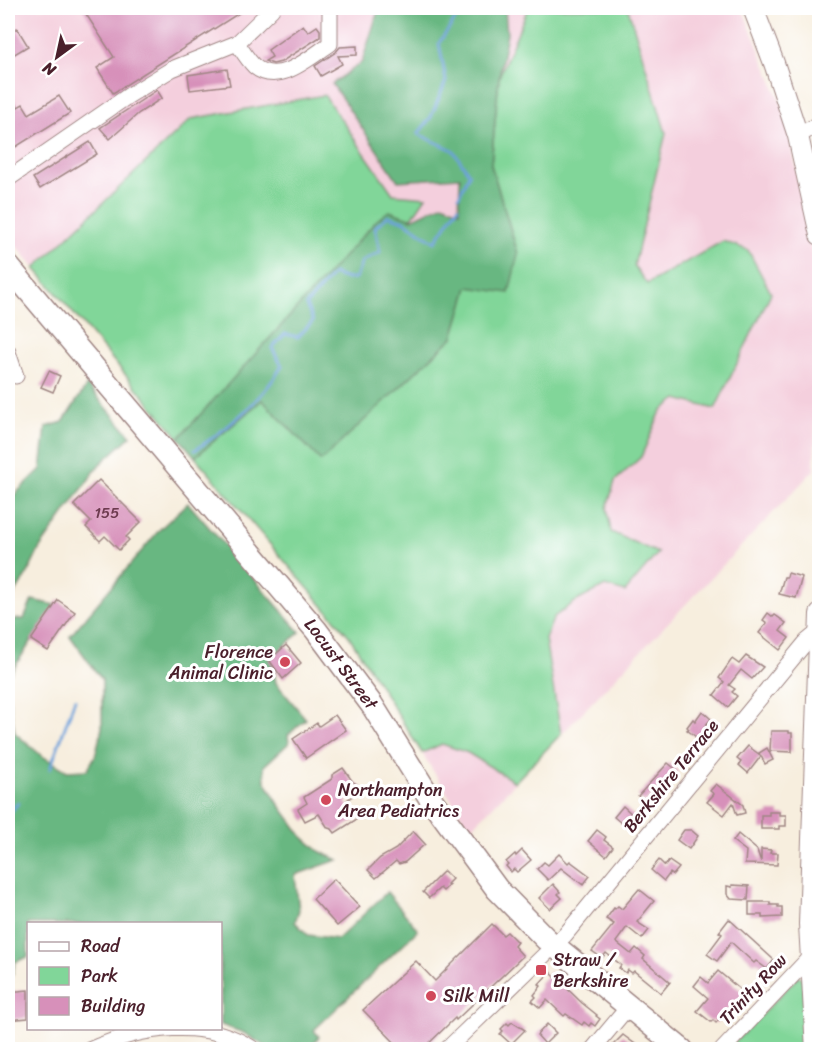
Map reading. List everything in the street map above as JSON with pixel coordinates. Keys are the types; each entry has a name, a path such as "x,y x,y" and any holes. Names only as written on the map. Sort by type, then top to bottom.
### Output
{"highway":[{"name":"Locust Street","path":"8,266 316,630 372,705 430,798 491,880 524,918 555,946 682,1050"}],"main road":[{"path":"753,8 798,136 819,235"},
{"path":"816,1050 809,893 819,623"}],"street":[{"path":"8,179 128,96 172,69 237,43 271,8"},
{"path":"237,43 252,64 260,70 274,74 286,72 330,44 330,8"},
{"path":"798,136 819,123"},
{"path":"8,352 16,376"},
{"name":"Berkshire Terrace","path":"446,1050 555,946 587,910 807,641 819,623"},
{"name":"Trinity Row","path":"722,1050 812,955"},
{"path":"592,1050 629,1005"},
{"path":"89,1050 113,1039 165,1030"},
{"path":"201,1030 226,1035 255,1050"}],"shaded area":[{"path":"8,8 742,8 786,115 819,291 814,470 470,830 349,636 8,236"}],"green space":[{"path":"379,8 505,8 507,34 499,77 491,165 518,254 509,293 468,287 453,337 321,461 262,400 195,457 179,438 377,220 389,211 412,219 443,204 459,211 460,177 398,181 332,84 362,62"},
{"path":"528,8 628,8 666,133 634,266 647,284 723,241 748,250 771,293 715,409 677,399 661,411 641,457 615,481 607,508 611,532 658,553 625,592 605,586 575,602 554,617 545,639 561,734 515,782 468,753 442,744 422,753 349,636 195,457 262,400 321,460 453,337 468,287 518,254 491,165 499,77"},
{"path":"324,95 393,194 426,197 411,219 389,211 179,438 35,268 191,119"},
{"path":"87,385 131,436 99,465 40,548 8,605 8,501 41,469 46,427 63,422"},
{"path":"188,503 300,632 269,660 273,666 276,683 306,719 288,735 289,743 264,766 265,781 302,836 319,851 338,860 295,875 299,910 295,922 308,935 338,939 387,892 418,930 314,1030 319,1037 314,1042 315,1049 269,1049 244,1033 222,1025 222,922 27,922 27,957 15,962 13,973 8,980 8,694 15,733 42,756 67,771 87,770 95,756 102,728 102,680 70,636 161,528"},
{"path":"32,600 55,605 8,677 8,619 24,619"},
{"path":"799,976 803,979 807,1049 727,1050"}],"building":[{"path":"82,8 247,8 113,93 97,68 114,57"},
{"path":"303,25 308,32 317,26 320,30 320,37 281,62 273,64 265,61 272,57 268,50"},
{"path":"17,28 28,46 8,58 8,34"},
{"path":"357,46 357,55 338,56 342,64 321,76 315,66 340,47"},
{"path":"227,69 230,85 190,90 188,75"},
{"path":"8,89 18,107 23,104 29,114 59,96 70,113 14,148 8,138"},
{"path":"157,90 162,98 139,113 110,139 100,128"},
{"path":"90,142 97,154 40,189 33,178"},
{"path":"49,371 60,376 53,392 41,387"},
{"path":"99,480 141,522 126,537 129,540 119,550 105,536 100,541 86,527 91,522 74,505"},
{"path":"788,573 802,577 796,598 779,594 784,577 787,577"},
{"path":"58,600 75,612 48,651 31,640"},
{"path":"768,613 786,623 780,631 789,638 780,650 759,633 767,623 763,620"},
{"name":"Florence Animal Clinic","path":"286,645 301,663 283,679 269,660"},
{"path":"746,656 763,667 752,679 741,670 729,685 735,689 732,692 737,696 728,707 714,695 724,682 719,678 732,659 739,664"},
{"path":"702,711 711,719 704,727 708,730 700,740 687,730 689,729 687,727"},
{"path":"335,715 346,730 306,758 293,739 317,723 319,726"},
{"path":"771,731 792,733 792,752 770,751"},
{"path":"748,746 760,755 759,753 767,748 773,760 765,764 761,756 748,773 739,765 741,762 737,759"},
{"path":"668,763 678,771 662,790 659,788 645,803 638,796"},
{"name":"Northampton Area Pediatrics","path":"343,768 353,782 363,788 346,803 357,819 335,833 328,828 319,814 305,821 298,809 307,803 304,797 332,779 332,775"},
{"path":"716,784 743,805 745,813 737,815 733,803 724,815 707,802 714,794 710,791"},
{"path":"623,806 635,817 626,827 614,817"},
{"path":"769,812 786,815 786,826 779,826 779,829 761,829 761,815 769,815"},
{"path":"597,830 613,847 606,856 588,841"},
{"path":"684,830 691,830 698,836 689,849 677,840"},
{"path":"413,831 425,844 405,862 399,864 396,861 376,878 368,870 380,858 396,849"},
{"path":"738,834 757,850 761,862 761,849 771,850 770,853 778,853 777,865 745,864 746,851 733,841"},
{"path":"522,850 531,860 517,872 514,869 511,872 506,862"},
{"path":"559,854 568,863 570,861 590,876 583,885 561,868 548,880 537,869 544,862 548,865"},
{"path":"659,860 665,866 669,861 679,868 673,875 670,873 664,881 651,870"},
{"path":"444,871 452,879 447,884 449,885 443,891 440,888 429,898 423,892"},
{"path":"334,879 360,907 337,926 313,899"},
{"path":"553,884 562,898 550,909 539,898"},
{"path":"732,885 749,886 748,900 731,899 727,894 727,886 732,887"},
{"path":"639,889 654,901 637,922 649,930 642,939 627,927 616,942 631,954 636,948 645,956 643,959 670,982 661,993 634,971 632,973 628,970 626,973 619,968 621,965 606,953 602,958 592,951 614,924 606,919 614,908 618,906 622,909"},
{"path":"749,902 770,902 770,905 778,905 782,907 782,917 762,918 762,915 749,915"},
{"path":"729,919 774,960 767,969 756,961 754,963 731,942 717,961 707,954 722,934 719,932"},
{"name":"Silk Mill","path":"492,924 503,935 507,932 517,942 514,946 523,956 422,1050 402,1050 363,1010 416,961 435,981"},
{"path":"718,971 744,993 716,1023 713,1020 711,1022 697,1011 708,998 694,986 701,977 708,983"},
{"path":"550,972 597,1015 600,1019 595,1026 591,1023 589,1026 584,1022 582,1025 566,1014 564,1016 547,1000 540,1008 532,1001 541,986 539,984"},
{"path":"27,990 27,1018 8,1020 8,992"},
{"path":"512,1022 525,1030 511,1044 500,1034 503,1031 501,1029 507,1023 509,1025"},
{"path":"547,1024 556,1033 545,1044 537,1035"},
{"path":"623,1035 635,1044 630,1050 618,1050 613,1045"}],"waterway":[{"path":"459,196 469,174 453,150 418,134 431,117 446,81 439,43 463,8"},
{"path":"195,450 232,423 265,391 282,366 272,348 285,334 298,337 313,321 306,305 333,274 347,279 356,278 362,261 380,252 375,227 388,216 404,221 435,242 458,207"},
{"path":"50,769 75,699"},
{"path":"8,815 18,803"}],"place":[{"name":"Florence Animal Clinic","path":"285,662"},
{"name":"Northampton Area Pediatrics","path":"326,800"},
{"name":"Straw / Berkshire","path":"541,970"},
{"name":"Silk Mill","path":"431,996"}]}
